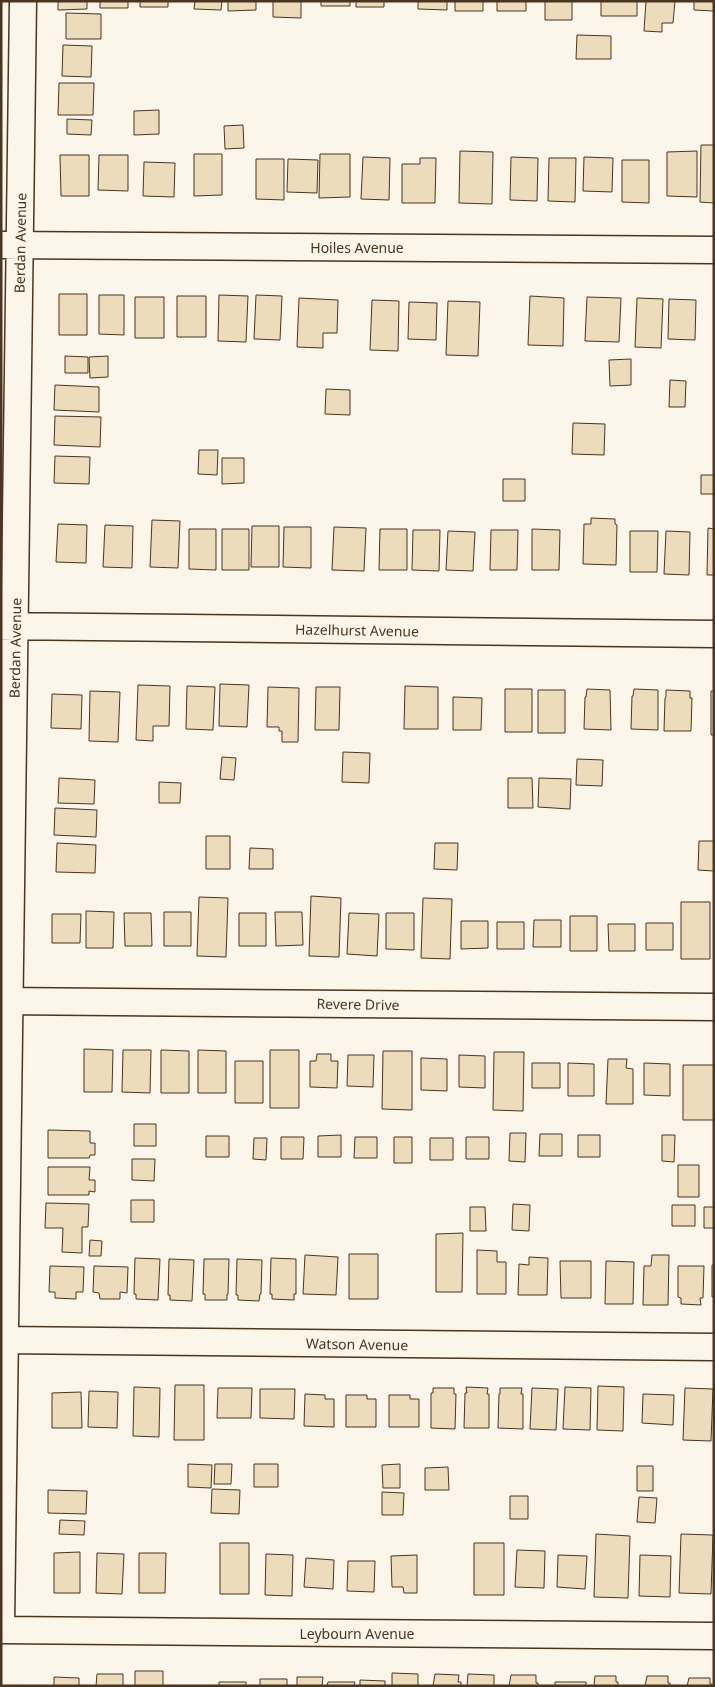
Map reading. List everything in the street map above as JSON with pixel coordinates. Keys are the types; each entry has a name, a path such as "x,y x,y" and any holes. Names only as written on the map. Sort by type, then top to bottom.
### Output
{"street":[{"name":"Berdan Avenue","path":"1,1625 11,245 24,1"},
{"name":"Hoiles Avenue","path":"11,245 714,250"},
{"name":"Hazelhurst Avenue","path":"8,626 714,634"},
{"name":"Revere Drive","path":"5,1001 714,1007"},
{"name":"Watson Avenue","path":"3,1340 714,1347"},
{"name":"Leybourn Avenue","path":"1,1630 714,1636"}],"building":[{"path":"58,1 87,1 87,9 58,10"},
{"path":"100,1 128,1 128,8 100,8"},
{"path":"140,1 168,1 168,7 140,7"},
{"path":"195,1 222,1 221,10 194,9"},
{"path":"228,1 256,1 256,10 228,11"},
{"path":"273,1 301,1 301,18 273,17"},
{"path":"321,1 350,1 350,6 321,6"},
{"path":"356,1 384,1 384,7 356,7"},
{"path":"418,1 447,1 447,10 418,9"},
{"path":"455,1 483,1 483,11 455,11"},
{"path":"497,1 526,1 526,11 497,11"},
{"path":"545,1 572,1 572,20 545,20"},
{"path":"601,1 637,1 637,16 601,16"},
{"path":"646,1 675,1 673,23 662,23 662,32 644,31"},
{"path":"694,1 714,1 714,11 694,10"},
{"path":"66,13 101,14 101,39 66,39"},
{"path":"577,35 611,36 611,59 576,59"},
{"path":"63,45 92,46 91,77 62,76"},
{"path":"59,83 94,83 93,115 58,115"},
{"path":"159,110 159,134 134,135 134,111"},
{"path":"67,119 92,120 91,135 67,134"},
{"path":"243,125 244,148 225,149 224,126"},
{"path":"701,145 714,145 714,203 700,202"},
{"path":"460,151 493,152 492,204 459,203"},
{"path":"697,151 697,197 667,196 667,152"},
{"path":"194,154 222,154 222,195 194,196"},
{"path":"320,154 350,154 350,197 319,198"},
{"path":"60,155 89,155 89,196 61,196"},
{"path":"99,155 128,155 128,191 98,190"},
{"path":"363,157 390,158 389,200 361,199"},
{"path":"511,157 538,158 537,201 510,200"},
{"path":"584,157 613,158 612,192 583,191"},
{"path":"420,158 436,158 435,203 402,203 402,164 420,164"},
{"path":"549,158 576,158 575,202 548,201"},
{"path":"256,159 284,159 284,200 256,199"},
{"path":"288,159 318,160 317,193 287,192"},
{"path":"622,160 649,160 649,203 622,202"},
{"path":"144,162 175,163 174,197 143,196"},
{"path":"59,294 87,294 87,335 59,335"},
{"path":"99,295 124,295 124,335 99,334"},
{"path":"219,295 248,296 246,342 218,341"},
{"path":"256,295 282,296 280,340 254,339"},
{"path":"177,296 206,296 206,337 177,337"},
{"path":"530,296 564,298 563,346 528,345"},
{"path":"135,297 164,297 164,338 135,338"},
{"path":"587,297 621,298 619,342 585,341"},
{"path":"299,298 338,300 337,333 323,333 323,348 297,347"},
{"path":"637,298 663,299 661,348 635,347"},
{"path":"669,299 696,300 695,340 668,339"},
{"path":"372,300 399,301 398,351 370,350"},
{"path":"448,301 480,302 478,356 446,355"},
{"path":"409,302 437,303 436,340 408,339"},
{"path":"65,356 88,357 88,373 65,373"},
{"path":"108,356 108,377 90,378 89,357"},
{"path":"631,359 631,385 610,386 609,360"},
{"path":"670,380 686,381 685,407 669,407"},
{"path":"55,385 99,387 99,412 54,410"},
{"path":"326,389 350,390 350,415 325,414"},
{"path":"55,416 101,417 100,447 54,445"},
{"path":"573,423 605,424 604,455 572,454"},
{"path":"199,450 218,450 217,475 198,474"},
{"path":"55,456 90,457 89,484 54,483"},
{"path":"222,458 244,458 244,483 222,484"},
{"path":"701,475 714,475 714,494 701,494"},
{"path":"503,479 525,479 525,501 503,501"},
{"path":"591,518 615,519 615,524 617,525 616,565 583,564 584,524 591,524"},
{"path":"152,520 180,521 178,568 150,567"},
{"path":"58,524 87,525 86,563 56,562"},
{"path":"105,525 133,526 132,568 103,567"},
{"path":"252,526 279,526 279,567 251,567"},
{"path":"284,527 311,527 311,568 283,567"},
{"path":"334,527 366,528 364,571 332,570"},
{"path":"708,528 714,529 714,575 707,575"},
{"path":"189,529 216,529 216,570 189,569"},
{"path":"222,529 249,529 249,570 222,570"},
{"path":"380,529 407,529 407,570 379,570"},
{"path":"532,529 560,530 559,570 532,570"},
{"path":"413,530 440,530 439,571 412,570"},
{"path":"491,530 518,530 517,570 490,570"},
{"path":"448,531 475,532 473,571 446,570"},
{"path":"630,531 658,531 657,572 630,572"},
{"path":"666,531 690,532 689,575 664,574"},
{"path":"220,684 249,685 247,727 219,726"},
{"path":"138,685 170,686 169,726 153,726 153,741 136,740"},
{"path":"187,686 215,687 213,730 186,729"},
{"path":"405,686 438,687 438,729 404,729"},
{"path":"268,687 299,688 298,742 282,742 282,731 279,731 279,727 267,727"},
{"path":"316,687 340,687 339,730 315,730"},
{"path":"505,689 532,689 532,732 505,732"},
{"path":"587,689 610,690 611,730 584,729"},
{"path":"634,689 658,690 658,730 631,729"},
{"path":"538,690 565,690 565,733 538,733"},
{"path":"666,690 690,691 690,698 692,698 691,731 664,731"},
{"path":"90,691 120,692 118,742 89,741"},
{"path":"711,691 714,691 714,735 711,735"},
{"path":"52,694 82,695 81,729 51,728"},
{"path":"453,697 482,698 481,730 453,730"},
{"path":"343,752 370,753 369,783 342,782"},
{"path":"222,757 236,758 234,780 220,779"},
{"path":"577,759 603,760 602,786 576,785"},
{"path":"59,778 95,780 94,804 58,803"},
{"path":"508,778 532,778 533,808 508,808"},
{"path":"539,778 571,779 570,809 538,807"},
{"path":"159,782 181,783 180,803 159,803"},
{"path":"55,808 97,810 96,837 54,835"},
{"path":"206,836 230,836 230,869 206,869"},
{"path":"699,841 714,841 714,871 698,870"},
{"path":"57,843 96,845 95,873 56,872"},
{"path":"435,843 458,843 457,870 434,869"},
{"path":"250,848 273,849 273,869 249,869"},
{"path":"311,896 341,898 339,957 309,956"},
{"path":"199,897 228,898 226,957 197,956"},
{"path":"423,898 452,899 450,959 421,958"},
{"path":"681,902 710,902 710,959 681,959"},
{"path":"86,911 114,912 113,948 86,948"},
{"path":"164,912 191,912 191,946 164,946"},
{"path":"275,912 302,912 303,945 276,946"},
{"path":"124,913 151,913 152,946 125,946"},
{"path":"239,913 266,913 266,946 239,946"},
{"path":"349,913 379,914 377,956 347,954"},
{"path":"386,913 414,913 414,950 386,949"},
{"path":"52,914 81,914 80,943 52,943"},
{"path":"570,916 597,916 597,951 570,951"},
{"path":"534,920 561,920 561,947 533,947"},
{"path":"461,921 488,921 488,948 461,949"},
{"path":"497,922 524,922 524,949 497,949"},
{"path":"646,923 673,923 673,950 646,950"},
{"path":"608,924 635,924 635,951 609,951"},
{"path":"84,1049 113,1050 112,1092 84,1092"},
{"path":"123,1050 151,1050 150,1093 122,1092"},
{"path":"161,1050 189,1051 189,1093 161,1093"},
{"path":"198,1050 226,1051 226,1093 198,1093"},
{"path":"270,1050 299,1050 299,1108 270,1108"},
{"path":"383,1051 412,1051 412,1110 382,1109"},
{"path":"494,1052 524,1052 523,1111 493,1110"},
{"path":"317,1054 331,1054 331,1061 338,1061 337,1088 310,1087 310,1061 316,1061"},
{"path":"348,1055 374,1055 373,1087 347,1086"},
{"path":"459,1055 485,1056 485,1088 459,1087"},
{"path":"421,1058 447,1059 447,1091 421,1090"},
{"path":"608,1059 627,1059 626,1068 633,1069 633,1104 606,1104"},
{"path":"235,1061 263,1061 263,1103 235,1103"},
{"path":"532,1063 560,1063 560,1088 532,1088"},
{"path":"568,1063 594,1064 594,1096 568,1096"},
{"path":"644,1063 670,1064 670,1096 644,1095"},
{"path":"683,1065 714,1065 714,1120 683,1120"},
{"path":"134,1124 156,1124 156,1146 134,1146"},
{"path":"48,1130 90,1131 90,1143 95,1143 95,1155 90,1155 89,1158 48,1158"},
{"path":"510,1133 526,1133 525,1162 509,1161"},
{"path":"540,1134 562,1134 562,1156 539,1156"},
{"path":"341,1135 341,1157 318,1157 318,1136"},
{"path":"578,1135 600,1135 600,1157 578,1157"},
{"path":"662,1135 675,1135 674,1162 662,1161"},
{"path":"206,1136 229,1136 229,1157 206,1157"},
{"path":"281,1137 304,1137 303,1159 281,1159"},
{"path":"355,1137 377,1137 377,1158 354,1158"},
{"path":"394,1137 412,1137 412,1163 394,1163"},
{"path":"466,1137 489,1137 489,1159 466,1159"},
{"path":"254,1138 267,1138 266,1160 253,1159"},
{"path":"430,1138 453,1138 453,1160 430,1160"},
{"path":"132,1159 155,1159 154,1181 132,1180"},
{"path":"678,1165 699,1165 699,1197 678,1197"},
{"path":"48,1167 90,1167 89,1180 95,1180 95,1192 89,1191 89,1195 48,1195"},
{"path":"131,1200 154,1200 154,1222 131,1222"},
{"path":"46,1203 89,1204 88,1227 82,1227 82,1253 62,1252 63,1228 45,1228"},
{"path":"513,1204 530,1205 529,1231 512,1230"},
{"path":"672,1205 695,1205 695,1226 672,1226"},
{"path":"470,1207 485,1207 486,1231 470,1231"},
{"path":"704,1207 714,1207 714,1228 704,1228"},
{"path":"463,1233 462,1292 436,1292 436,1234"},
{"path":"90,1240 102,1241 101,1256 89,1256"},
{"path":"477,1250 497,1251 497,1262 506,1262 506,1294 477,1294"},
{"path":"349,1254 378,1254 378,1299 349,1299"},
{"path":"305,1255 338,1257 336,1295 303,1294"},
{"path":"652,1255 669,1255 668,1305 643,1305 644,1266 651,1266"},
{"path":"529,1257 548,1258 547,1295 518,1295 519,1264 529,1265"},
{"path":"135,1258 160,1259 158,1300 136,1299 136,1294 134,1294"},
{"path":"271,1258 296,1259 296,1294 294,1294 294,1300 272,1299 272,1294 270,1294"},
{"path":"169,1259 194,1260 192,1301 170,1300 170,1295 168,1295"},
{"path":"204,1259 229,1259 227,1300 205,1300 205,1294 203,1294"},
{"path":"237,1259 262,1260 259,1301 238,1300 238,1295 236,1295"},
{"path":"560,1261 591,1261 591,1298 561,1298"},
{"path":"606,1261 634,1262 633,1304 605,1304"},
{"path":"712,1265 714,1265 714,1297 712,1297"},
{"path":"50,1266 84,1267 83,1292 76,1292 76,1299 55,1298 55,1292 49,1292"},
{"path":"94,1266 128,1267 127,1293 120,1292 120,1299 100,1299 99,1293 93,1292"},
{"path":"678,1266 704,1266 703,1298 700,1298 701,1305 681,1304 681,1298 678,1297"},
{"path":"175,1385 204,1385 204,1440 174,1440"},
{"path":"598,1386 624,1387 623,1431 597,1430"},
{"path":"134,1387 160,1388 159,1437 133,1436"},
{"path":"466,1387 488,1388 489,1428 464,1428"},
{"path":"565,1387 591,1388 590,1430 563,1429"},
{"path":"218,1388 252,1388 251,1418 217,1418"},
{"path":"433,1388 454,1388 454,1394 456,1394 455,1429 431,1428 431,1393 433,1393"},
{"path":"500,1388 522,1388 523,1429 498,1428"},
{"path":"532,1388 558,1389 556,1430 530,1429"},
{"path":"685,1388 713,1389 711,1441 683,1440"},
{"path":"260,1389 295,1389 294,1419 260,1418"},
{"path":"89,1391 118,1392 117,1428 88,1427"},
{"path":"81,1392 82,1428 52,1428 52,1393"},
{"path":"305,1394 325,1395 325,1399 334,1399 334,1427 304,1426"},
{"path":"643,1394 674,1395 673,1425 642,1423"},
{"path":"346,1395 367,1395 367,1399 376,1399 376,1427 346,1427"},
{"path":"389,1395 410,1395 410,1399 419,1399 419,1427 389,1427"},
{"path":"188,1464 212,1465 211,1488 188,1487"},
{"path":"215,1464 232,1464 231,1484 214,1484"},
{"path":"254,1464 278,1464 278,1487 254,1487"},
{"path":"400,1464 400,1488 383,1488 382,1465"},
{"path":"637,1466 653,1466 653,1491 637,1491"},
{"path":"448,1467 449,1490 425,1490 425,1468"},
{"path":"212,1489 240,1490 239,1514 211,1513"},
{"path":"48,1490 87,1491 86,1514 48,1513"},
{"path":"382,1492 404,1493 403,1515 382,1515"},
{"path":"510,1496 528,1496 528,1519 510,1519"},
{"path":"639,1497 657,1498 655,1523 637,1522"},
{"path":"60,1520 85,1521 84,1535 59,1534"},
{"path":"596,1534 630,1536 628,1598 594,1597"},
{"path":"681,1534 713,1535 711,1594 679,1593"},
{"path":"220,1543 249,1543 249,1594 220,1594"},
{"path":"474,1543 504,1543 504,1595 474,1595"},
{"path":"517,1550 545,1551 544,1588 515,1587"},
{"path":"80,1552 80,1593 54,1593 54,1553"},
{"path":"97,1553 124,1554 122,1594 96,1593"},
{"path":"139,1553 166,1553 165,1593 139,1593"},
{"path":"266,1554 293,1555 292,1596 265,1595"},
{"path":"417,1555 417,1593 404,1593 403,1587 392,1587 391,1556"},
{"path":"558,1555 587,1556 585,1589 557,1587"},
{"path":"640,1555 671,1556 670,1597 639,1596"},
{"path":"306,1558 334,1560 333,1589 304,1587"},
{"path":"348,1561 375,1561 374,1592 347,1591"},
{"path":"135,1671 163,1671 163,1686 135,1686"},
{"path":"392,1673 418,1674 418,1686 392,1686"},
{"path":"97,1674 123,1674 123,1686 96,1686"},
{"path":"435,1674 459,1675 458,1682 461,1682 461,1686 433,1686"},
{"path":"468,1674 494,1675 494,1686 467,1686"},
{"path":"511,1675 536,1675 538,1686 509,1686"},
{"path":"595,1676 616,1676 618,1686 594,1686"},
{"path":"647,1676 668,1676 670,1686 645,1686"},
{"path":"54,1677 79,1678 79,1686 54,1686"},
{"path":"297,1677 323,1677 322,1686 297,1686"},
{"path":"689,1678 710,1678 712,1686 687,1686"},
{"path":"260,1679 287,1679 287,1686 260,1686"},
{"path":"360,1680 385,1681 385,1686 360,1686"},
{"path":"219,1682 246,1682 246,1686 219,1686"},
{"path":"328,1682 355,1682 354,1686 327,1686"},
{"path":"555,1682 586,1682 586,1686 555,1686"}]}
